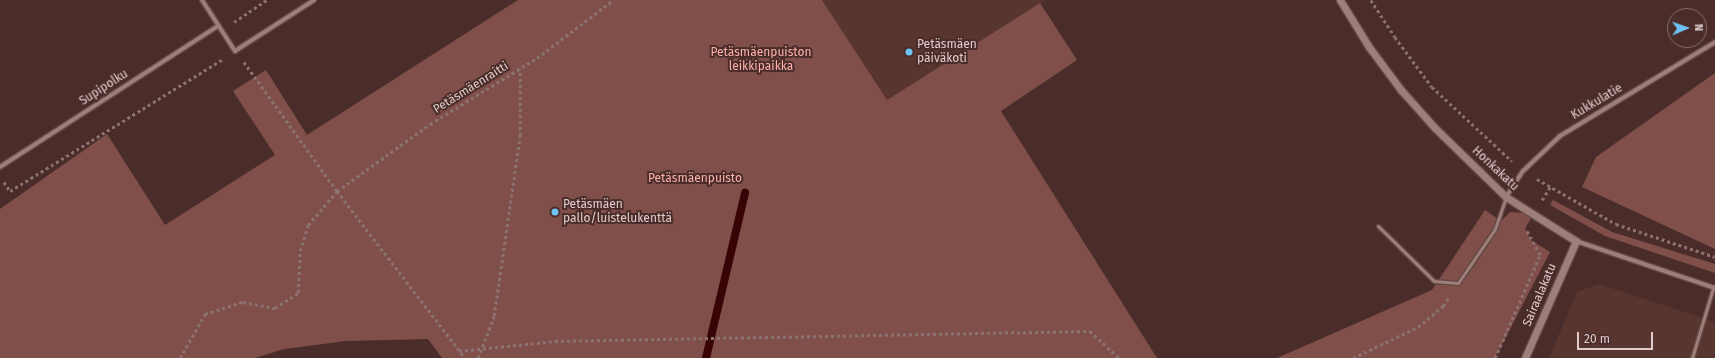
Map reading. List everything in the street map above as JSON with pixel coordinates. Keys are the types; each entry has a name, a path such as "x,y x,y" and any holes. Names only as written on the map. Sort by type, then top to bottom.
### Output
{"street":[{"path":"202,0 235,51 314,0"},
{"name":"Honkakatu","path":"1340,0 1369,47 1401,90 1435,128 1506,197 1576,241 1714,288"},
{"name":"Supipolku","path":"0,167 218,26"},
{"name":"Kukkulatie","path":"1506,197 1522,171 1560,136 1715,42"},
{"name":"Sairaalakatu","path":"1525,358 1576,241"}],"lane":[{"path":"1378,226 1434,281 1458,283 1495,229 1506,197"},
{"path":"1692,358 1714,288"}],"path":[{"path":"230,24 267,0"},
{"name":"Petäsmäenraitti","path":"180,358 205,314 243,302 276,308 298,293 300,251 308,225 338,191 430,124 520,68 613,0"},
{"path":"244,45 244,62 338,191 465,358"},
{"path":"0,176 10,191 235,51"},
{"path":"478,358 494,316 520,136 520,68"},
{"path":"1495,358 1540,255 1524,228 1550,187"},
{"path":"1353,358 1418,326 1443,306 1458,283"},
{"path":"459,351 555,341 1090,331 1119,358"}],"shaded area":[{"name":"Petäsmäen päiväkoti","path":"822,0 1045,0 887,100"},
{"path":"1599,284 1715,322 1715,358 1549,358 1577,292"}],"green space":[{"name":"Petäsmäenpuisto","path":"518,0 822,0 887,100 1040,3 1077,60 1001,111 1157,358 442,358 428,339 346,341 284,349 255,358 0,358 0,209 107,134 165,225 275,155 233,91 266,70 307,135"},
{"path":"1715,73 1715,249 1582,187 1596,157"},
{"path":"1553,200 1612,232 1715,264 1715,273 1605,236 1550,205"},
{"path":"1485,210 1501,221 1510,212 1534,214 1525,228 1531,240 1550,252 1495,358 1277,358 1432,290"}],"waterway":[{"path":"706,358 745,193"}],"place":[{"name":"Petäsmäen päiväkoti","path":"909,52"},
{"name":"Petäsmäen pallo/luistelukenttä","path":"555,212"}],"park label":[{"name":"Petäsmäenpuiston leikkipaikka","path":"761,60"}]}
